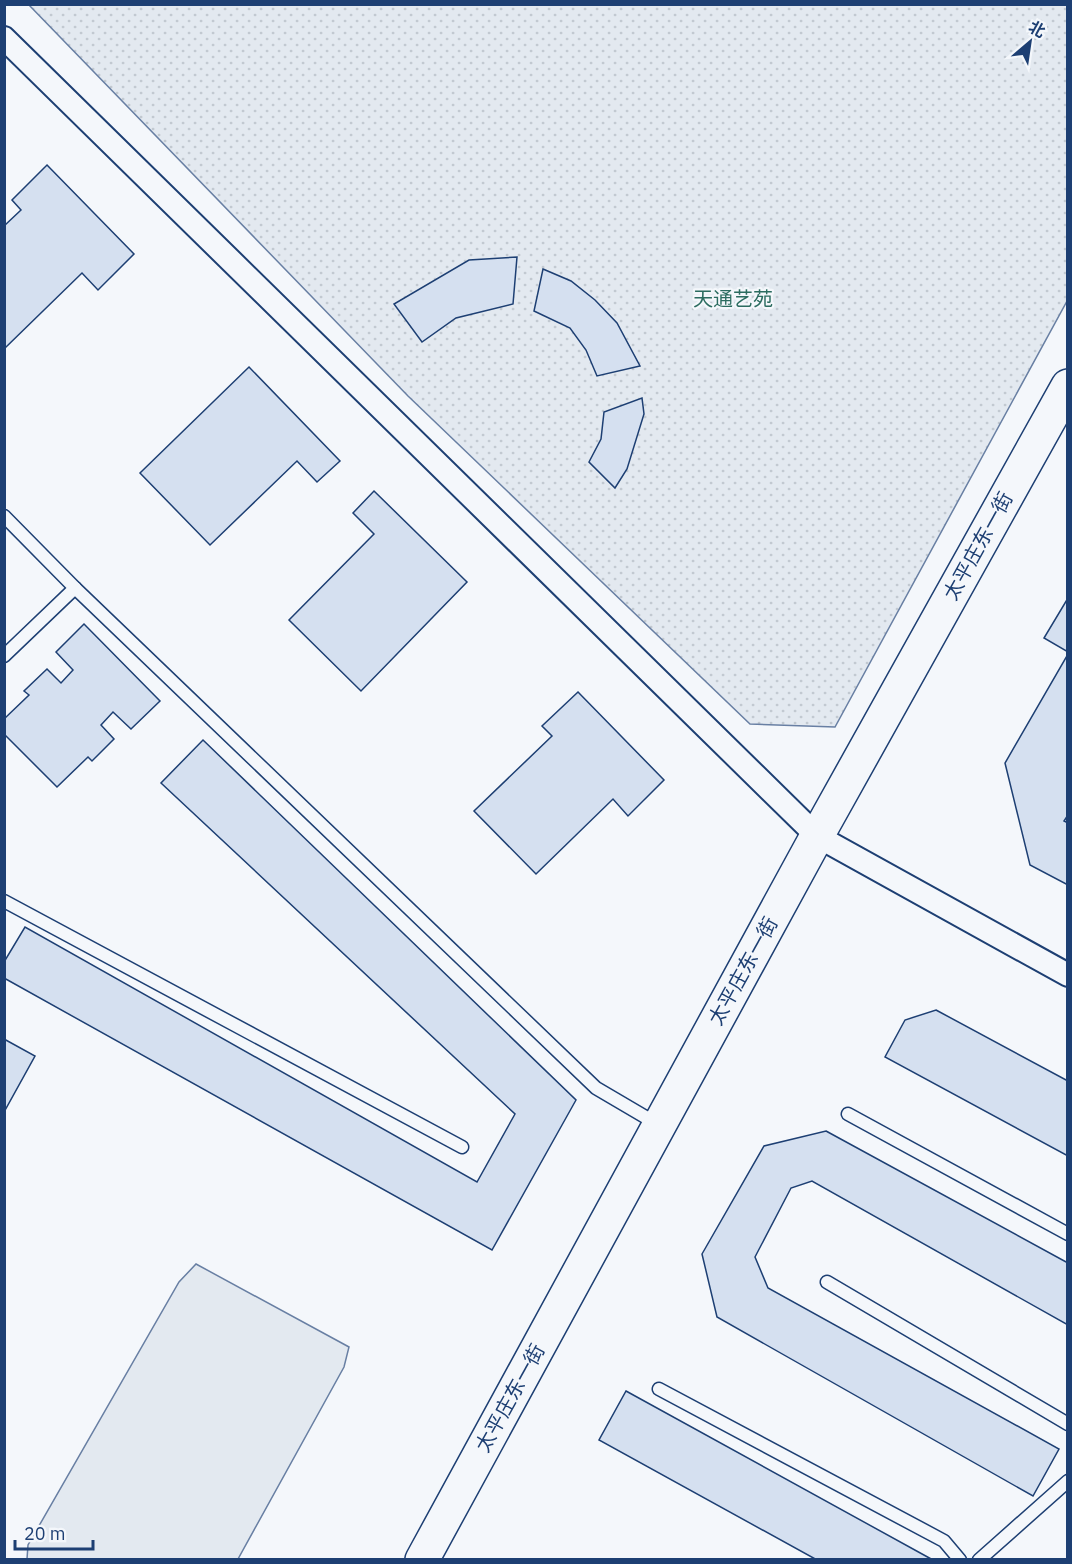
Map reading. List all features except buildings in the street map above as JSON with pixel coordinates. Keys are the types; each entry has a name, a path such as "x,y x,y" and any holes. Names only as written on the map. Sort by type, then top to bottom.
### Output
{"street":[{"path":"4,39 817,836 1068,975"},
{"name":"太平庄东一街","path":"422,1560 817,836 1068,386"}],"lane":[{"path":"4,516 75,588 596,1088 659,1125"},
{"path":"4,656 75,588"},
{"path":"4,901 462,1147"},
{"path":"848,1114 1068,1234"},
{"path":"827,1282 1068,1424"},
{"path":"659,1389 944,1541 960,1560"},
{"path":"979,1560 1068,1481"}],"green space":[{"name":"天通艺苑","path":"29,5 1067,5 1067,301 835,727 750,724 408,396"},
{"path":"196,1264 349,1347 344,1367 238,1559 27,1559 28,1545 179,1282"}]}
